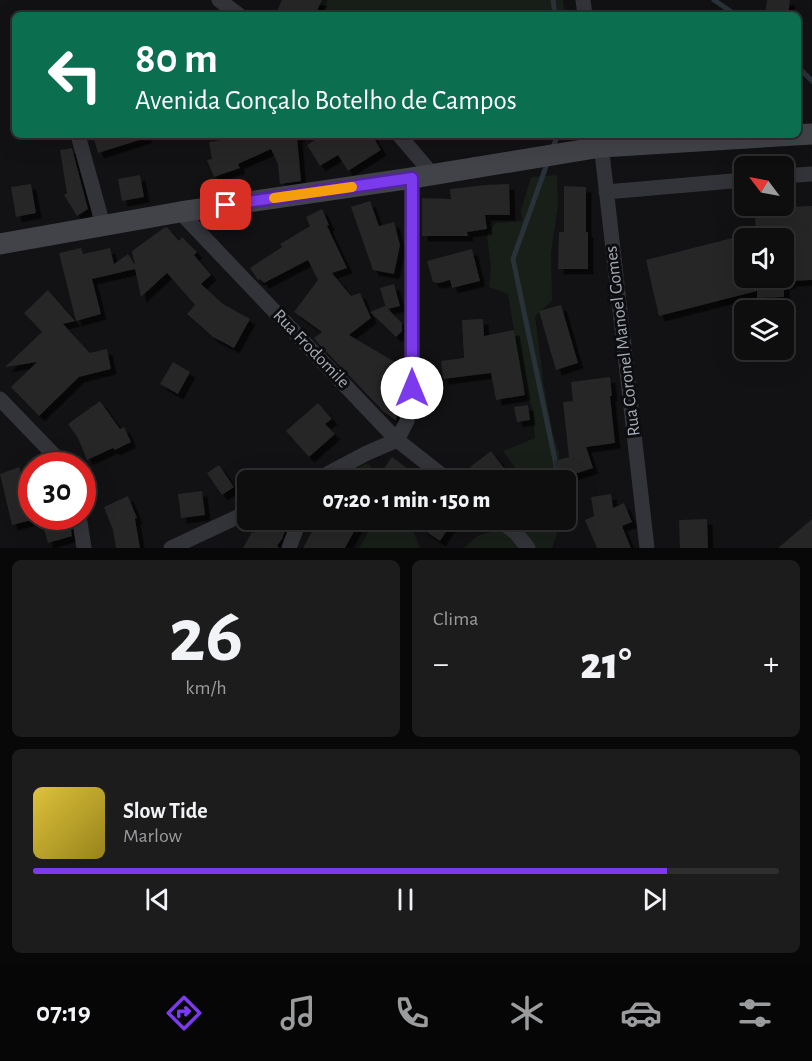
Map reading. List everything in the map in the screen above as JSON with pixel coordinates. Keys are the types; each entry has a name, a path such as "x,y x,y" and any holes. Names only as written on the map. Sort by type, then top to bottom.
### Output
{"street":[{"path":"219,0 235,12"},
{"path":"79,138 103,225"},
{"path":"402,138 433,175"},
{"path":"0,244 180,212 538,158 601,141 706,138"},
{"name":"Rua Coronel Manoel Gomes","path":"601,141 647,548"},
{"path":"794,175 812,174"},
{"path":"335,470 397,440 407,421 412,388 412,178"},
{"path":"606,192 734,181"},
{"name":"Rua Frodomile","path":"180,212 397,440 435,470"},
{"path":"0,399 51,452"},
{"path":"171,548 237,517"},
{"path":"82,530 84,548"},
{"path":"289,548 296,530"},
{"path":"512,530 528,548"}],"shaded area":[{"path":"328,0 563,0 565,12 322,12"},
{"path":"557,175 558,205 551,253 552,301 535,316 544,387 559,453 560,470 517,470 503,451 535,438 532,408 524,387 508,294 489,287 491,267 487,236 495,223 522,221 521,211 531,177"},
{"path":"368,463 373,470 353,470"},
{"path":"369,530 413,530 420,548 359,548"},
{"path":"494,530 558,530 552,548 464,548 477,536"}],"building":[{"path":"282,0 322,0 316,12 276,12"},
{"path":"767,0 790,0 788,12 765,12"},
{"path":"94,138 146,138 98,153"},
{"path":"226,138 297,138 301,181 280,184 278,164 271,149 238,164 240,168 214,177 207,160 212,159 209,142"},
{"path":"318,138 374,138 381,150 348,171 338,155 320,166 307,145"},
{"path":"72,148 88,209 77,216 64,195 67,193 60,150"},
{"path":"140,175 144,197 122,201 118,179"},
{"path":"31,184 36,213 16,217 11,187"},
{"path":"509,184 510,215 485,215 487,229 467,232 468,236 422,236 422,198 451,199 450,189"},
{"path":"564,186 586,187 588,269 558,269 559,232 564,232"},
{"path":"370,201 379,226 394,222 400,245 394,274 373,270 351,207"},
{"path":"812,206 812,280 794,281 794,228 756,228 755,216 794,216 794,207"},
{"path":"322,209 329,225 327,226 347,268 332,273 351,296 360,293 371,318 349,335 395,362 384,377 386,379 383,383 401,396 396,421 383,411 318,343 314,338 322,332 294,312 318,280 308,260 264,283 258,280 250,268 282,247 280,244 310,226 306,217"},
{"path":"167,227 179,241 182,237 197,252 194,255 211,275 201,284 223,304 250,319 234,348 213,337 187,314 195,305 167,273 141,297 135,269 92,279 101,314 76,321 59,253 81,248 83,254 110,248 114,264 128,254 135,265 132,251"},
{"path":"734,238 734,288 784,288 784,297 757,298 757,291 659,316 646,260"},
{"path":"472,249 480,281 452,288 450,280 433,282 427,261"},
{"path":"394,284 400,306 388,309 402,323 402,331 396,337 370,312 385,306 386,308 380,288"},
{"path":"48,290 75,321 63,324 90,353 107,349 111,369 79,377 39,416 11,387 37,362 5,367 42,332 24,313"},
{"path":"561,305 578,363 556,370 539,311"},
{"path":"483,319 484,336 514,330 525,395 496,400 491,373 443,379 441,361 464,358 462,320"},
{"path":"173,362 190,372 178,394 160,384"},
{"path":"610,377 615,443 586,447 593,468 576,474 576,470 556,470 554,461 569,457 563,402 573,401 571,382"},
{"path":"100,401 120,429 124,427 131,442 96,456 96,452 84,452 78,438 68,424"},
{"path":"318,403 332,419 325,424 335,434 309,457 286,431"},
{"path":"528,405 530,420 517,422 514,407"},
{"path":"491,451 505,470 472,470 470,467"},
{"path":"392,457 410,470 383,470"},
{"path":"219,465 234,487 222,495 207,473"},
{"path":"18,467 18,524 12,525 0,474"},
{"path":"202,491 205,515 181,518 178,494"},
{"path":"611,494 613,508 624,503 632,522 622,526 631,548 597,548 585,520 594,516 591,497"},
{"path":"128,496 137,518 135,519 140,548 116,548 113,530 104,507"},
{"path":"707,519 708,548 680,548 679,520"},
{"path":"812,519 812,548 778,548"},
{"path":"44,530 71,530 72,536 48,543"},
{"path":"256,530 285,530 277,546 279,548 243,548 252,532"},
{"path":"313,530 355,530 345,548 303,548"},
{"path":"424,530 447,530 440,541"}],"waterway":[{"path":"553,0 555,12"},
{"path":"714,0 732,12"},
{"path":"801,70 812,81"},
{"path":"552,149 557,138"},
{"path":"548,161 513,259 557,470"}],"slow traffic":[{"path":"274,198 352,187"}],"route":[{"path":"226,205 412,178 412,388"}]}
